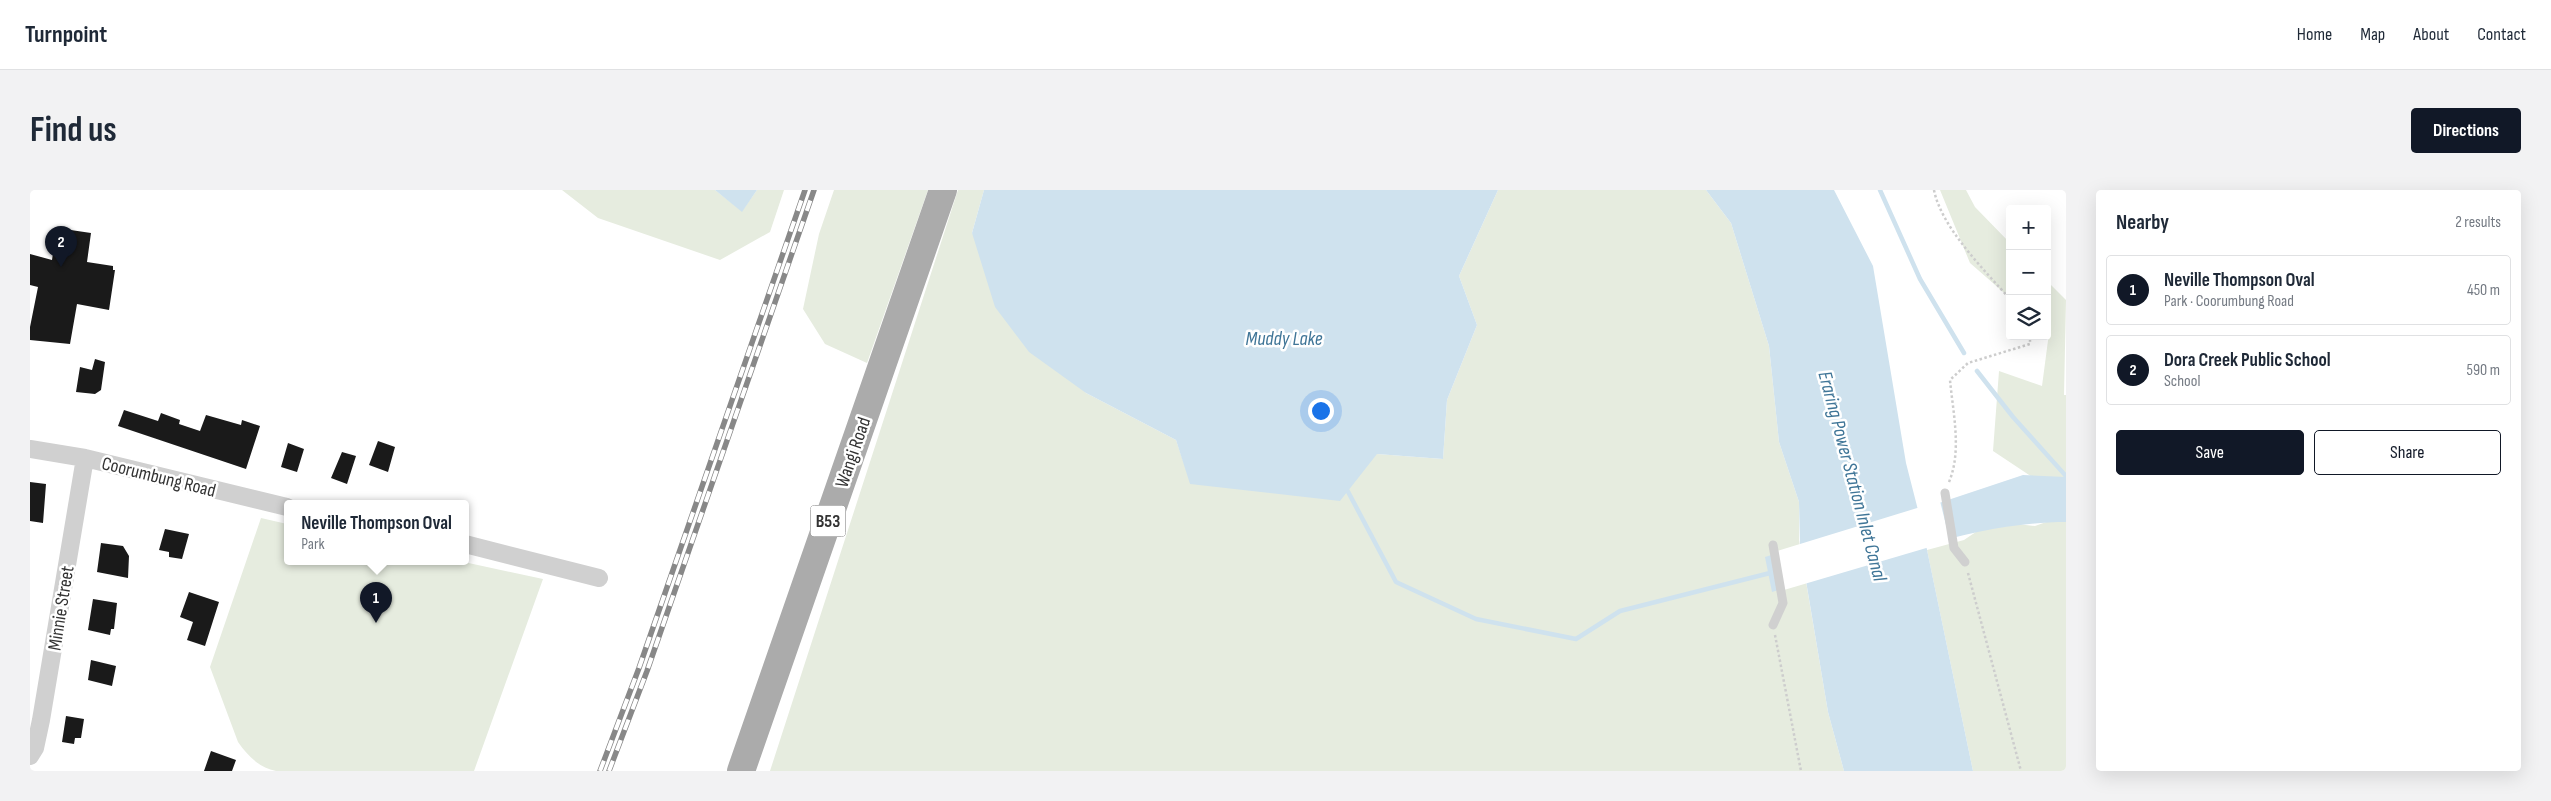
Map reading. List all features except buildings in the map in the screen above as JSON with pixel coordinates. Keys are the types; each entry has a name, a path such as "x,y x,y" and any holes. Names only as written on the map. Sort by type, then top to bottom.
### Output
{"main road":[{"name":"Wangi Road","path":"741,771 943,190"}],"street":[{"name":"Coorumbung Road","path":"30,449 84,458 284,506"},
{"name":"Minnie Street","path":"30,756 41,720 84,458"},
{"path":"469,545 599,578"}],"lane":[{"path":"1945,493 1954,548 1965,562"},
{"path":"1773,545 1783,603 1773,625"}],"path":[{"path":"1934,190 1936,202 1968,253 2006,295"},
{"path":"1945,493 1953,472 1956,451 1950,380 1968,363 2030,344 2030,340"},
{"path":"1965,562 2021,771"},
{"path":"1773,625 1801,771"}],"shaded area":[{"path":"562,190 715,190 742,211 757,190 784,190 770,232 720,260 598,218"},
{"path":"834,190 928,190 867,363 825,344 803,309 819,234"},
{"path":"958,190 984,190 972,233 1086,393 1176,440 1191,484 1377,454 1443,459 1447,400 1477,325 1459,276 1498,190 1706,190 1731,223 1769,346 1779,442 1799,502 1799,540 1828,712 1844,771 770,771"},
{"path":"1940,190 1966,190 1975,207 2006,239 2006,294 1970,263"},
{"path":"2051,285 2066,300 2064,395 2066,395 2066,489 2050,489 1993,451 1999,371 2042,386 2048,340 2051,340"},
{"path":"2066,515 2066,771 1973,771 1927,550 1964,540 1992,521 2035,526"},
{"path":"261,518 284,523 284,565 469,565 469,563 543,579 474,771 276,771 264,767 254,760 238,742 210,667"}],"water":[{"path":"715,190 757,190 742,212"},
{"name":"Muddy Lake","path":"984,190 1498,190 1459,276 1477,325 1447,400 1443,459 1377,454 1340,501 1190,484 1176,440 1086,393 1029,352 995,307 972,233"},
{"name":"Eraring Power Station Inlet Canal","path":"1706,190 1834,190 1873,266 1906,463 1918,510 2023,475 2066,477 2066,522 2049,522 1995,529 1926,545 1973,771 1844,771 1828,712 1806,581 1772,592 1765,557 1800,546 1799,502 1779,442 1769,346 1731,223"}],"pier":[{"path":"1940,501 1950,541 1784,590 1777,551"}],"waterway":[{"path":"1880,190 1920,279 1964,353"},
{"path":"1977,371 2013,417 2066,476"},
{"path":"1345,486 1396,582 1476,619 1576,639 1620,611 1774,572"}],"railway":[{"path":"600,771 639,668 805,190"},
{"path":"609,771 647,671 814,190"}],"place":[{"name":"Dora Creek Public School","path":"61,267"},
{"name":"Neville Thompson Oval","path":"376,623"}]}
